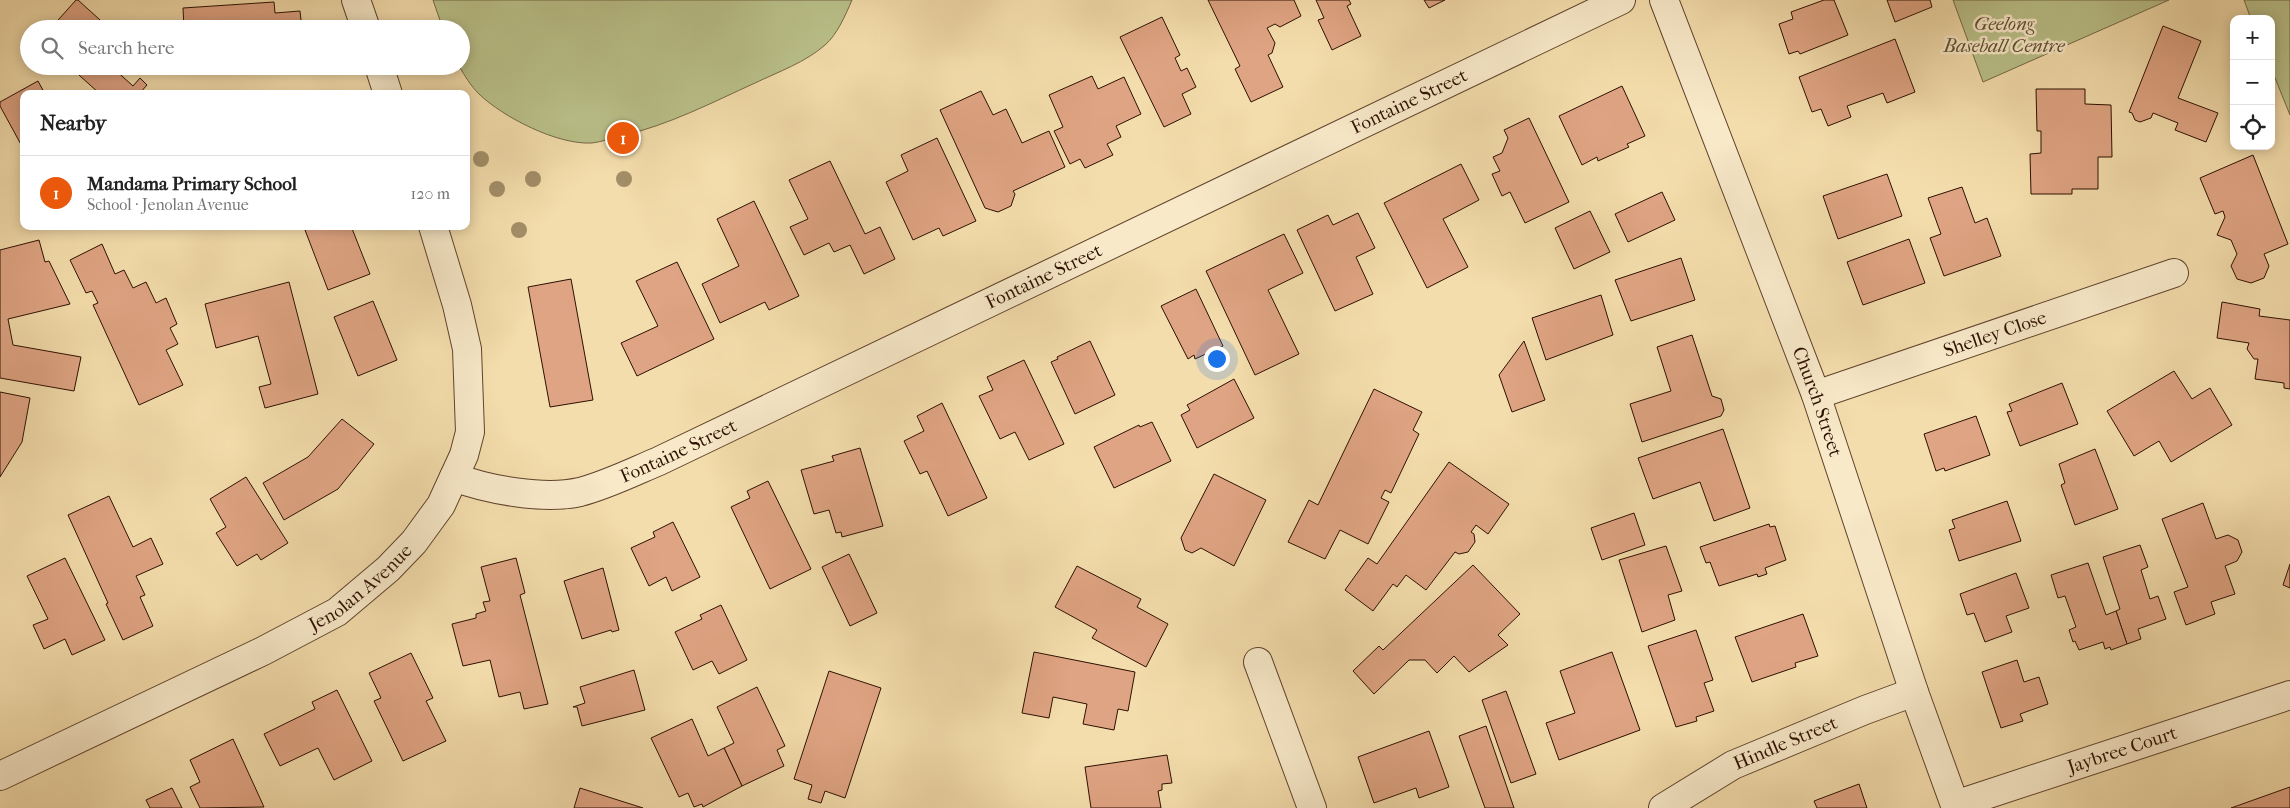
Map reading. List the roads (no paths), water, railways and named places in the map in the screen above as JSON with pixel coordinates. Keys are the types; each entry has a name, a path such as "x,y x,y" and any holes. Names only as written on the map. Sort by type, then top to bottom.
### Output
{"street":[{"path":"356,0 363,20"},
{"name":"Fontaine Street","path":"454,477 487,488 558,494 578,492 607,484 668,457 1621,0"},
{"name":"Church Street","path":"1664,0 1816,395 1914,692 1956,806"},
{"path":"382,75 387,90"},
{"name":"Jenolan Avenue","path":"0,776 263,651 336,612 388,569 414,542 441,505 464,455 470,432 467,349 457,305 434,230"},
{"name":"Shelley Close","path":"1816,395 2174,273"},
{"path":"1258,662 1312,808"},
{"name":"Hindle Street","path":"1663,808 1733,765 1865,710 1914,692"},
{"name":"Jaybree Court","path":"1956,806 2290,695"}],"place":[{"name":"Mandama Primary School","path":"623,138"}],"park label":[{"name":"Geelong Baseball Centre","path":"2004,35"}]}
